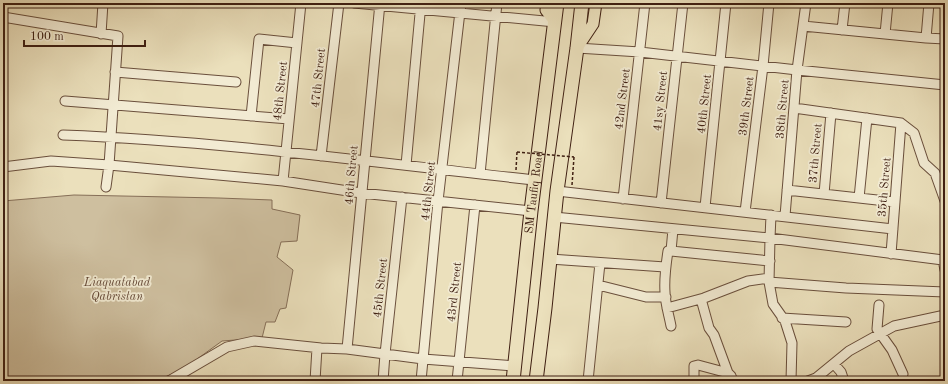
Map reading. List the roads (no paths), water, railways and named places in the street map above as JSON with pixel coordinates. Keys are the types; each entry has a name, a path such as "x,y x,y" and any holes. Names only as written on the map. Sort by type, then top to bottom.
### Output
{"highway":[{"name":"SM Taufiq Road","path":"513,381 530,211 557,3"},
{"path":"536,381 557,191 582,3"}],"main road":[{"path":"547,3 546,10 554,22"},
{"path":"577,48 593,24 596,3"}],"street":[{"path":"101,34 103,3"},
{"name":"48th Street","path":"283,181 301,3"},
{"name":"47th Street","path":"321,156 339,3"},
{"path":"354,3 421,6 460,13 554,22"},
{"name":"44th Street","path":"421,381 438,202 460,3"},
{"path":"480,174 497,3"},
{"name":"42nd Street","path":"622,198 645,3"},
{"name":"41sy Street","path":"661,202 683,3"},
{"name":"40th Street","path":"705,207 726,3"},
{"name":"39th Street","path":"745,212 763,66 769,3"},
{"name":"38th Street","path":"785,216 797,70 806,3"},
{"path":"842,30 844,3"},
{"path":"885,34 888,3"},
{"path":"926,38 929,3"},
{"name":"46th Street","path":"347,349 379,4"},
{"path":"406,165 421,6"},
{"path":"3,17 118,36 109,165 106,187"},
{"path":"803,26 945,39"},
{"path":"252,116 259,39 297,43"},
{"path":"577,48 640,52 797,70 945,84"},
{"path":"115,72 236,82"},
{"path":"65,101 289,119"},
{"path":"794,108 901,123 914,133 924,163 935,173 945,201"},
{"name":"37th Street","path":"824,194 830,113"},
{"path":"859,198 867,118"},
{"name":"35th Street","path":"891,254 901,123"},
{"path":"63,135 111,137 286,152 534,180"},
{"path":"3,167 51,161 109,165 283,181 361,193 530,211"},
{"path":"787,190 895,202"},
{"path":"557,191 893,228"},
{"name":"45th Street","path":"383,381 402,197"},
{"name":"43rd Street","path":"457,381 475,206"},
{"path":"771,215 770,280 773,304 785,321 792,343 791,381"},
{"path":"554,217 770,238 943,260 945,270"},
{"path":"671,251 673,229"},
{"path":"671,326 666,297 665,267 668,250 770,261"},
{"path":"550,259 665,267"},
{"path":"588,381 600,263"},
{"path":"667,308 700,299 748,281 770,280 846,288 945,292"},
{"path":"598,285 646,297 666,297"},
{"path":"700,299 709,328 714,335 728,373 733,381"},
{"path":"879,305 878,329 892,350 903,374"},
{"path":"808,381 816,378 849,350 894,326 945,315"},
{"path":"782,318 846,322"},
{"path":"169,381 227,347 254,341 316,348 347,349 423,359 515,366"},
{"path":"315,381 316,348"},
{"path":"834,364 841,372 844,381"},
{"path":"694,381 694,366 698,365 728,373"}],"park label":[{"name":"Liaquatabad Qabristan","path":"117,289"}]}
